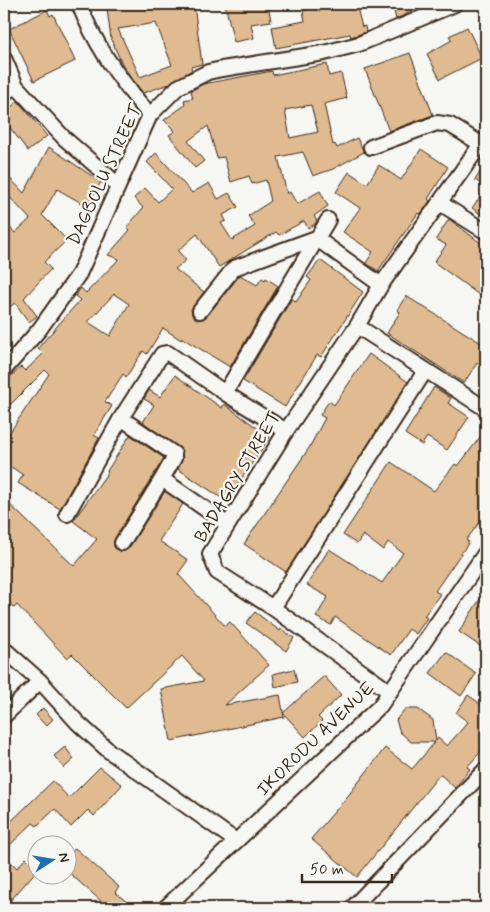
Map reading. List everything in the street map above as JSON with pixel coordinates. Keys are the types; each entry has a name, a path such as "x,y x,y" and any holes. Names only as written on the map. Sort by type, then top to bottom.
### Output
{"street":[{"path":"79,4 92,32 118,77 150,115"},
{"name":"DAGBOLU STREET","path":"4,370 39,330 79,274 150,115 178,87 208,72 324,53 359,44 455,4"},
{"path":"4,58 16,86 64,138 118,185"},
{"path":"4,94 16,86"},
{"path":"371,147 437,123 450,125 484,145"},
{"name":"BADAGRY STREET","path":"390,692 273,608 217,572 210,554 286,431 357,326 381,284 484,145"},
{"path":"440,203 486,232"},
{"path":"225,393 328,220"},
{"path":"316,238 381,284"},
{"path":"200,311 234,268 316,238"},
{"path":"357,326 486,409"},
{"path":"67,514 120,418 162,354 168,353 225,393 286,431"},
{"path":"273,608 354,486 425,371"},
{"path":"120,418 172,450 174,458 122,543"},
{"path":"162,479 227,524"},
{"name":"IKORODU AVENUE","path":"165,908 366,720 390,692 486,552"},
{"path":"4,649 40,681 78,723 109,751 236,841"},
{"path":"4,716 40,681"},
{"path":"352,908 486,769"}],"building":[{"path":"141,4 159,4 160,10 194,5 202,64 191,67 192,70 169,84 143,93 123,66 111,39 107,9","holes":["156,23 172,65 140,77 118,29"]},
{"path":"225,4 268,4 271,21 251,24 254,38 234,42"},
{"path":"323,4 356,4 362,27 365,26 366,32 351,37 350,34 276,48 272,27 305,21 303,11"},
{"path":"392,4 409,4 411,12 396,19"},
{"path":"47,10 50,16 53,14 75,61 34,81 9,29"},
{"path":"467,27 482,58 440,79 427,54 452,40 449,36"},
{"path":"410,53 433,115 389,131 365,69"},
{"path":"327,64 329,76 341,73 347,98 324,104 333,145 335,144 337,148 357,138 364,152 333,169 313,176 303,152 278,157 287,194 290,192 297,204 320,191 328,206 314,216 317,221 308,228 304,221 279,235 276,232 219,267 197,234 178,251 186,260 175,269 204,292 191,309 192,315 198,320 207,316 240,275 257,285 262,278 265,280 266,278 278,286 230,367 163,328 147,354 143,351 126,377 123,374 105,402 112,406 94,435 99,438 60,509 18,483 23,475 4,462 4,441 49,374 45,370 4,411 4,383 21,367 25,371 44,353 38,348 80,300 75,296 81,288 86,293 119,259 108,255 130,230 127,227 143,208 134,198 145,188 158,202 172,189 147,162 156,153 192,193 209,183 218,199 229,193 238,207 223,215 226,221 221,223 232,240 255,226 248,216 271,201 266,180 252,184 249,176 231,182 224,157 217,158 208,126 188,141 204,161 195,168 169,135 175,131 164,120 185,105 184,100 193,98 191,91 203,84 272,71 273,75","holes":["311,105 318,132 290,138 285,110","114,294 129,304 110,336 88,322"]},
{"path":"18,101 47,136 28,151 4,120 4,113"},
{"path":"49,147 101,182 87,206 57,189 42,215 67,240 44,262 51,269 24,298 37,316 29,322 15,303 4,311 4,221 15,233 30,219 4,191 4,172 24,193"},
{"path":"421,149 448,167 428,199 430,201 420,215 418,213 378,271 366,263 373,252 343,232 360,208 336,192 349,172 367,184 379,165 401,180"},
{"path":"486,163 486,187 475,180"},
{"path":"486,189 486,218 472,208"},
{"path":"449,219 486,247 486,300 434,262 446,245 436,239"},
{"path":"320,260 363,292 321,357 317,355 285,407 243,381 292,298 296,302 311,280 307,277"},
{"path":"406,296 486,346 486,369 477,363 464,383 387,333 400,312 397,310"},
{"path":"369,354 408,382 286,572 244,544 309,448 325,418 320,415 329,401 334,405"},
{"path":"175,375 222,408 224,404 270,437 226,501 178,469 183,458 181,450 143,422 154,405 144,399 149,390 160,397"},
{"path":"434,387 451,398 448,403 469,417 447,450 427,437 422,445 405,434"},
{"path":"130,435 164,458 115,538 114,547 121,552 129,548 165,491 183,504 159,541 188,560 178,574 225,626 230,622 269,665 225,705 280,695 284,717 171,741 161,689 204,681 182,656 126,708 72,654 67,658 17,605 14,608 4,597 4,499 74,566 97,539 73,521 108,472"},
{"path":"481,436 486,440 486,514 466,540 469,542 435,591 440,594 424,616 427,618 416,634 409,629 391,655 335,617 331,625 316,617 328,597 307,585 329,549 382,583 403,553 388,542 383,550 363,535 357,544 343,535 391,462 434,491 455,464 458,466"},
{"path":"480,599 486,603 486,650 459,632"},
{"path":"255,612 280,631 281,629 294,638 286,651 246,623"},
{"path":"446,652 476,674 461,696 430,673"},
{"path":"294,669 297,682 275,687 273,674"},
{"path":"324,676 341,695 318,717 322,721 305,737 283,713"},
{"path":"468,695 486,708 486,746 467,767 470,769 455,788 440,774 357,877 311,839 385,748 412,769 435,742 411,742 400,732 396,720 405,709 418,709 433,720 436,741 438,738 447,746 468,722 456,713"},
{"path":"43,708 53,719 46,726 36,715"},
{"path":"65,747 74,759 64,768 54,756"},
{"path":"100,767 122,785 94,816 88,810 71,827 55,809 37,826 33,823 11,844 4,844 4,828 53,781 69,798"},
{"path":"78,851 119,887 115,892 134,908 109,908 78,881"},
{"path":"4,855 17,868 26,858 28,860 28,880 4,908"}]}
